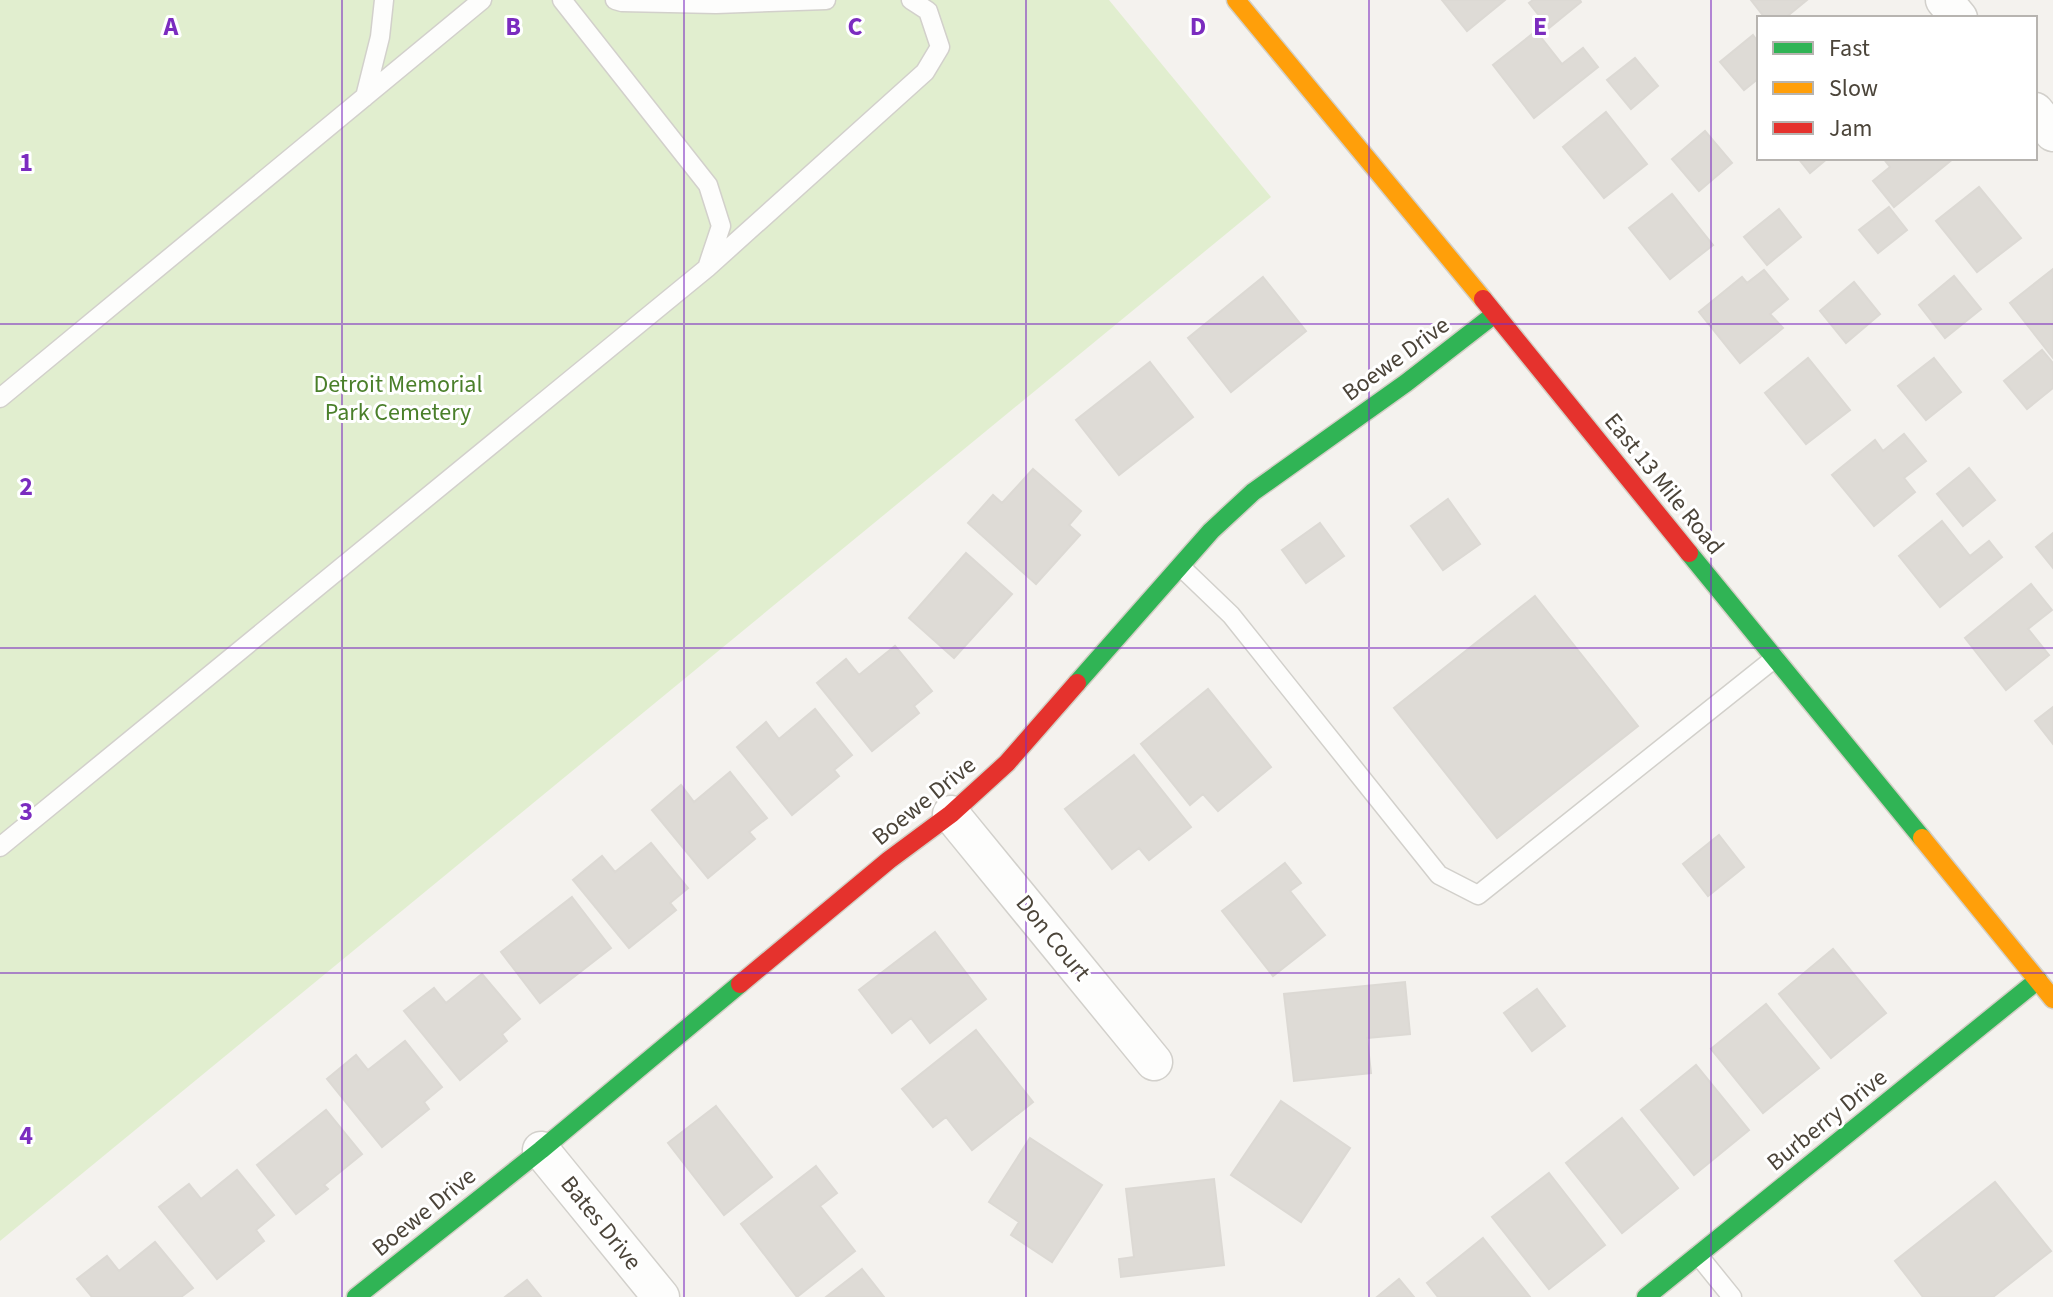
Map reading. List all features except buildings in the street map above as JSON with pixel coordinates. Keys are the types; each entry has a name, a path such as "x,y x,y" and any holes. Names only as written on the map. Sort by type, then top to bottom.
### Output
{"street":[{"name":"East 13 Mile Road","path":"1236,0 2053,999"},
{"path":"1944,0 1957,16"},
{"path":"2037,113 2053,133"},
{"name":"Boewe Drive","path":"356,1297 541,1150 889,860 951,814 1007,763 1211,531 1253,492 1420,373 1495,314"},
{"name":"Don Court","path":"951,814 1154,1062"},
{"name":"Burberry Drive","path":"1646,1297 2038,980"},
{"name":"Bates Drive","path":"541,1150 661,1297"}],"lane":[{"path":"365,97 380,37 384,0"},
{"path":"0,398 482,0"},
{"path":"562,0 708,185 721,226 707,268"},
{"path":"615,0 716,4 826,0"},
{"path":"0,847 707,268 925,72 940,47 928,11 911,0"},
{"path":"1181,567 1231,615 1439,875 1478,895 1775,658"},
{"path":"1698,1255 1732,1297"}],"green space":[{"name":"Detroit Memorial Park Cemetery","path":"0,0 1109,0 1271,197 0,1241"}],"traffic: fast":[{"path":"1077,683 1211,531 1253,492 1406,383 1495,314"},
{"path":"1689,553 1922,838"},
{"path":"1646,1297 2038,980"},
{"path":"356,1297 541,1150 740,984"}],"traffic: slow":[{"path":"1236,0 1483,299"},
{"path":"1922,838 2053,999"}],"traffic: jam":[{"path":"1483,299 1689,553"},
{"path":"740,984 889,860 951,814 1007,763 1077,683"}]}
